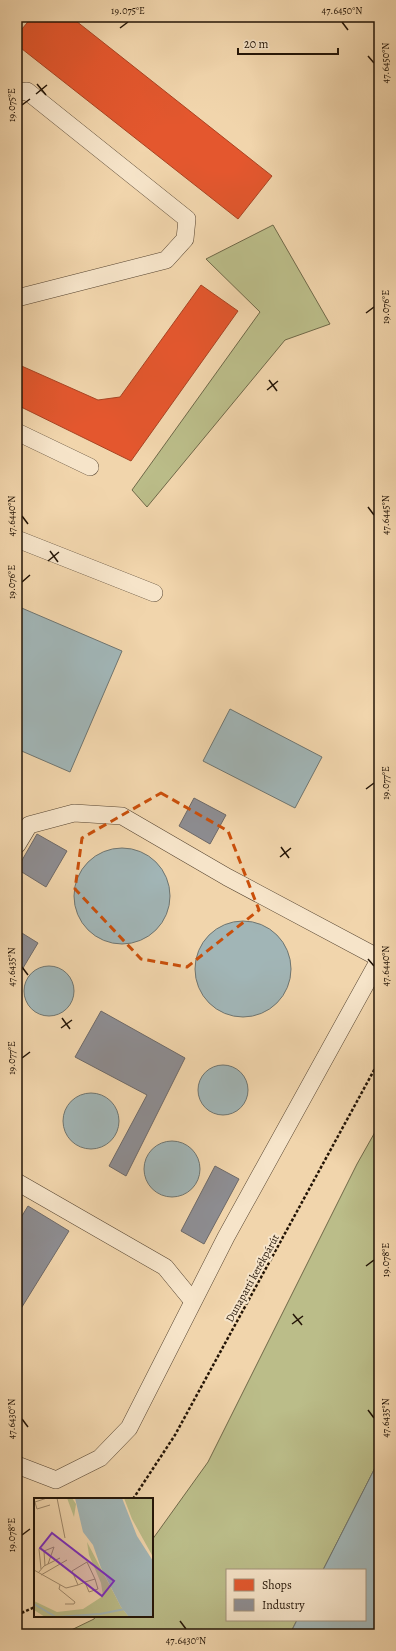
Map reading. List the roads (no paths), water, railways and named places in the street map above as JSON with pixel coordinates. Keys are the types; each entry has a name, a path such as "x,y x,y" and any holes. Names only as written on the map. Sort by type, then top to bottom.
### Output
{"lane":[{"path":"17,92 27,91 187,219 185,239 166,260 17,298"},
{"path":"17,432 90,466"},
{"path":"17,539 154,593"},
{"path":"17,845 29,824 74,813 122,816 227,877 379,959 192,1300 129,1428 100,1458 56,1480 17,1465"},
{"path":"17,1182 165,1267 192,1300"}]}
